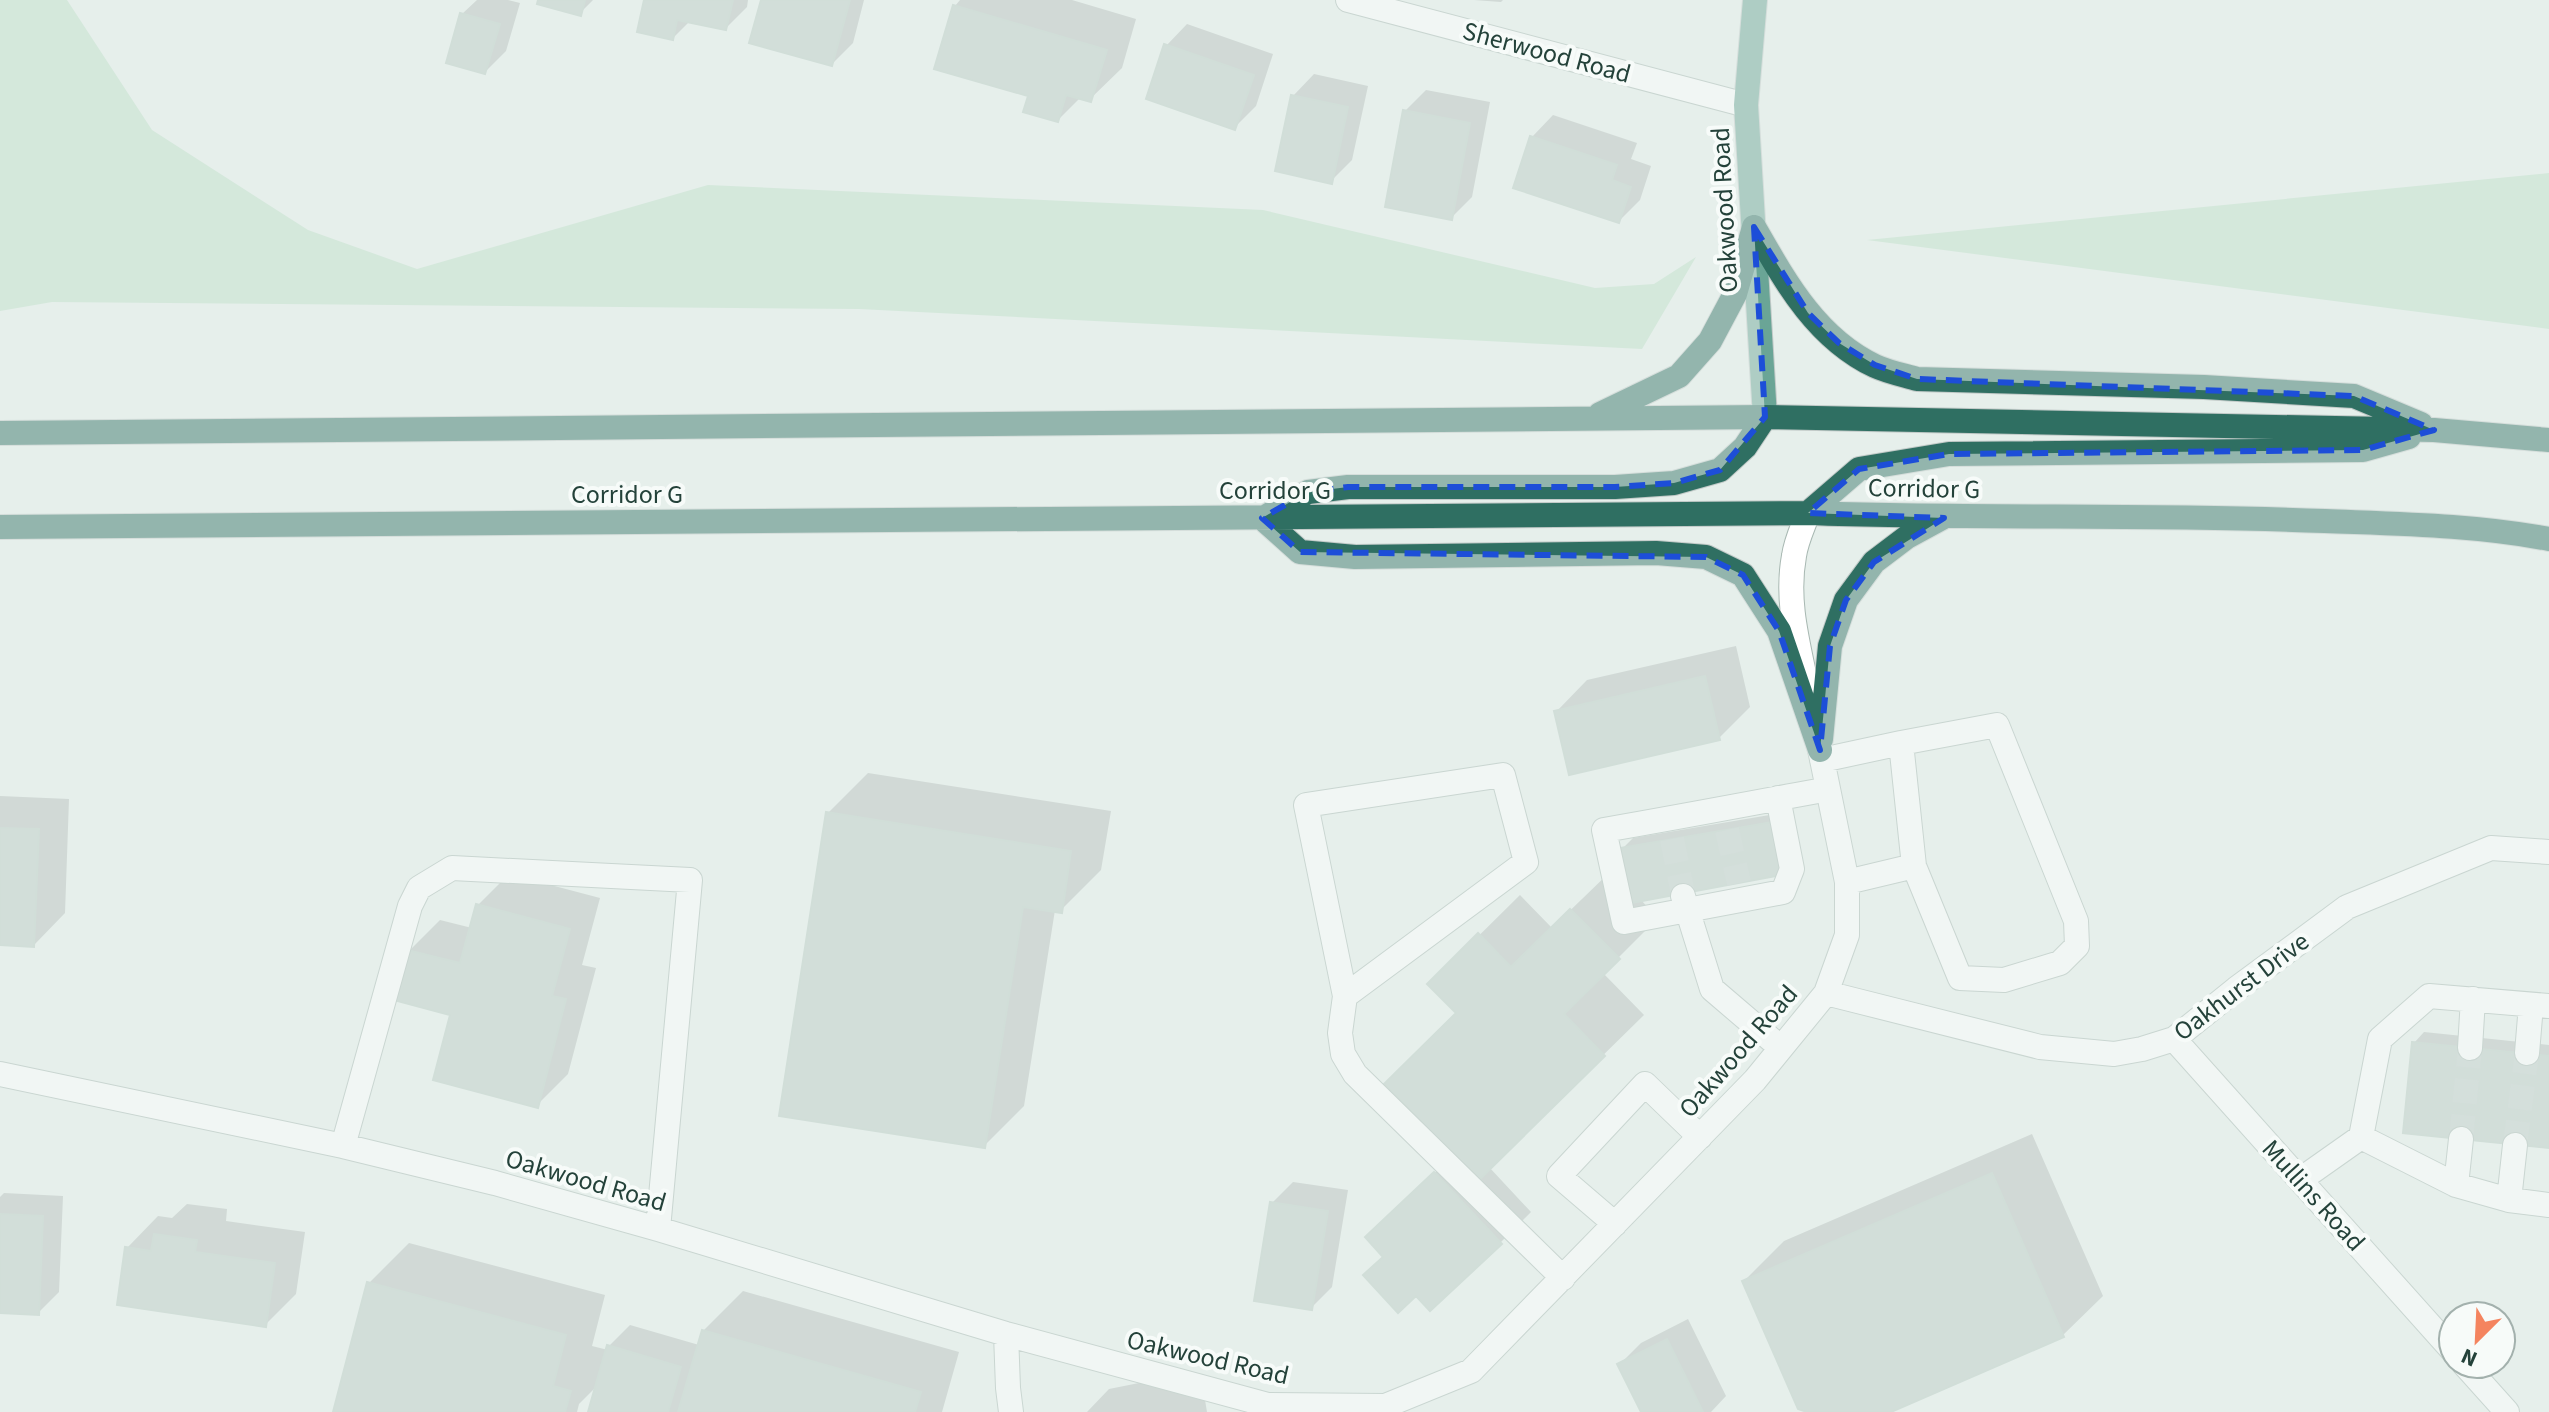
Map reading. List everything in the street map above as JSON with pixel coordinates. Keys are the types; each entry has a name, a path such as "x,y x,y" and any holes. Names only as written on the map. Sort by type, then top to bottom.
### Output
{"highway":[{"path":"1587,419 1679,376 1710,341 1735,294 1754,227"},
{"path":"1754,227 1781,275 1808,313 1839,343 1875,365 1917,379 2204,387 2354,396 2434,430"},
{"path":"1765,417 1745,447 1720,470 1674,483 1615,487 1348,487 1308,492 1262,518 1300,552 1355,557 1656,553 1706,557 1743,575 1779,631 1821,755"},
{"path":"0,433 1765,417 2434,430 2549,440"},
{"path":"1808,513 1859,469 1949,454 2363,450 2434,430"},
{"name":"Corridor G","path":"0,527 1808,513 1944,518 2240,518 2456,526 2549,539"},
{"path":"1821,755 1830,646 1846,600 1874,562 1907,537 1944,518"}],"main road":[{"name":"Oakwood Road","path":"1755,0 1746,105 1765,417"}],"street":[{"name":"Sherwood Road","path":"1348,0 1746,105"},
{"name":"Oakwood Road","path":"0,1074 343,1146 495,1183 1006,1334 1268,1405 1385,1406 1471,1371 1755,1080 1826,993 1847,935 1847,882 1793,625 1790,585 1794,552 1808,513"},
{"path":"1821,755 1997,725 2076,921 2077,946 2060,963 2004,980 1960,978 1914,866 1901,743"},
{"path":"1345,996 1526,862 1503,775 1306,805 1345,996 1340,1033 1343,1054 1355,1074 1563,1278"},
{"path":"1778,798 1792,869 1783,892 1740,892 1684,902 1624,922 1604,830 1670,829 1725,819 1778,798 1828,789"},
{"name":"Oakhurst Drive","path":"1826,993 2040,1047 2114,1054 2142,1049 2174,1039 2347,907 2491,848 2549,852"},
{"path":"1847,882 1914,866"},
{"path":"343,1146 410,906 419,888 452,868 690,880 658,1229"},
{"path":"1684,902 1712,989 1781,1048"},
{"path":"2300,1180 2361,1137 2380,1039 2429,996 2540,1005 2527,1053"},
{"path":"2470,1048 2473,999"},
{"name":"Mullins Road","path":"2174,1039 2437,1333"},
{"path":"1615,1224 1559,1176 1645,1084 1700,1137"},
{"path":"2361,1137 2456,1185 2509,1200 2549,1205"},
{"path":"2456,1185 2461,1139"},
{"path":"2509,1200 2515,1145"},
{"path":"1006,1334 1011,1412"},
{"path":"2478,1380 2507,1412"}],"highlighted area":[{"path":"1754,227 1808,313 1839,343 1875,365 1917,379 2354,396 2434,430 2363,450 1949,454 1859,469 1808,513 1944,518 1874,562 1846,600 1830,646 1820,750 1779,631 1743,575 1706,557 1300,552 1262,518 1308,492 1348,487 1615,487 1674,483 1720,470 1765,417"}],"green space":[{"path":"0,0 67,0 152,130 308,230 417,269 708,185 1263,210 1595,288 1654,284 1696,257 1642,349 859,309 52,302 0,311"},
{"path":"2549,173 2549,329 1867,240"}],"building":[{"path":"538,0 585,0 581,16 537,4"},
{"path":"644,0 733,0 726,30 677,20 673,40 637,32"},
{"path":"761,0 850,0 832,66 749,43"},
{"path":"953,5 1107,50 1091,102 1066,95 1058,122 1023,112 1028,96 934,69"},
{"path":"460,13 500,24 485,74 446,63"},
{"path":"1164,44 1254,75 1235,130 1146,99"},
{"path":"1291,95 1348,107 1332,184 1275,171"},
{"path":"1403,110 1470,123 1452,220 1385,207"},
{"path":"1530,136 1617,165 1612,180 1631,187 1619,223 1513,188"},
{"path":"1705,676 1720,740 1569,775 1554,711"},
{"path":"826,812 1071,851 1062,913 1023,907 985,1148 779,1116"},
{"path":"1779,821 1786,874 1631,903 1620,848"},
{"path":"0,828 39,829 34,947 0,945"},
{"path":"476,904 570,929 552,996 566,999 538,1108 433,1080 450,1015 394,1000 407,950 460,963"},
{"path":"1570,909 1620,959 1564,1014 1605,1056 1479,1180 1384,1084 1456,1013 1427,984 1478,933 1511,967"},
{"path":"2412,1042 2549,1056 2549,1148 2403,1133"},
{"path":"1434,1172 1502,1244 1430,1311 1416,1296 1398,1313 1363,1275 1383,1257 1365,1237"},
{"path":"1992,1173 2064,1337 1891,1412 1807,1412 1798,1409 1742,1281"},
{"path":"1270,1202 1328,1211 1312,1310 1254,1301"},
{"path":"0,1214 43,1216 39,1315 0,1313"},
{"path":"154,1234 197,1240 195,1252 275,1263 266,1327 117,1305 125,1247 151,1251"},
{"path":"367,1282 566,1335 553,1386 571,1391 565,1412 333,1412"},
{"path":"702,1330 921,1392 915,1412 678,1412"},
{"path":"1667,1339 1703,1412 1641,1412 1617,1364"},
{"path":"607,1345 681,1367 668,1412 588,1412"}],"tunnel":[{"path":"1727,830 1739,883"},
{"path":"1672,839 1683,894"},
{"path":"2461,1139 2470,1048"},
{"path":"2515,1145 2527,1053"}]}
